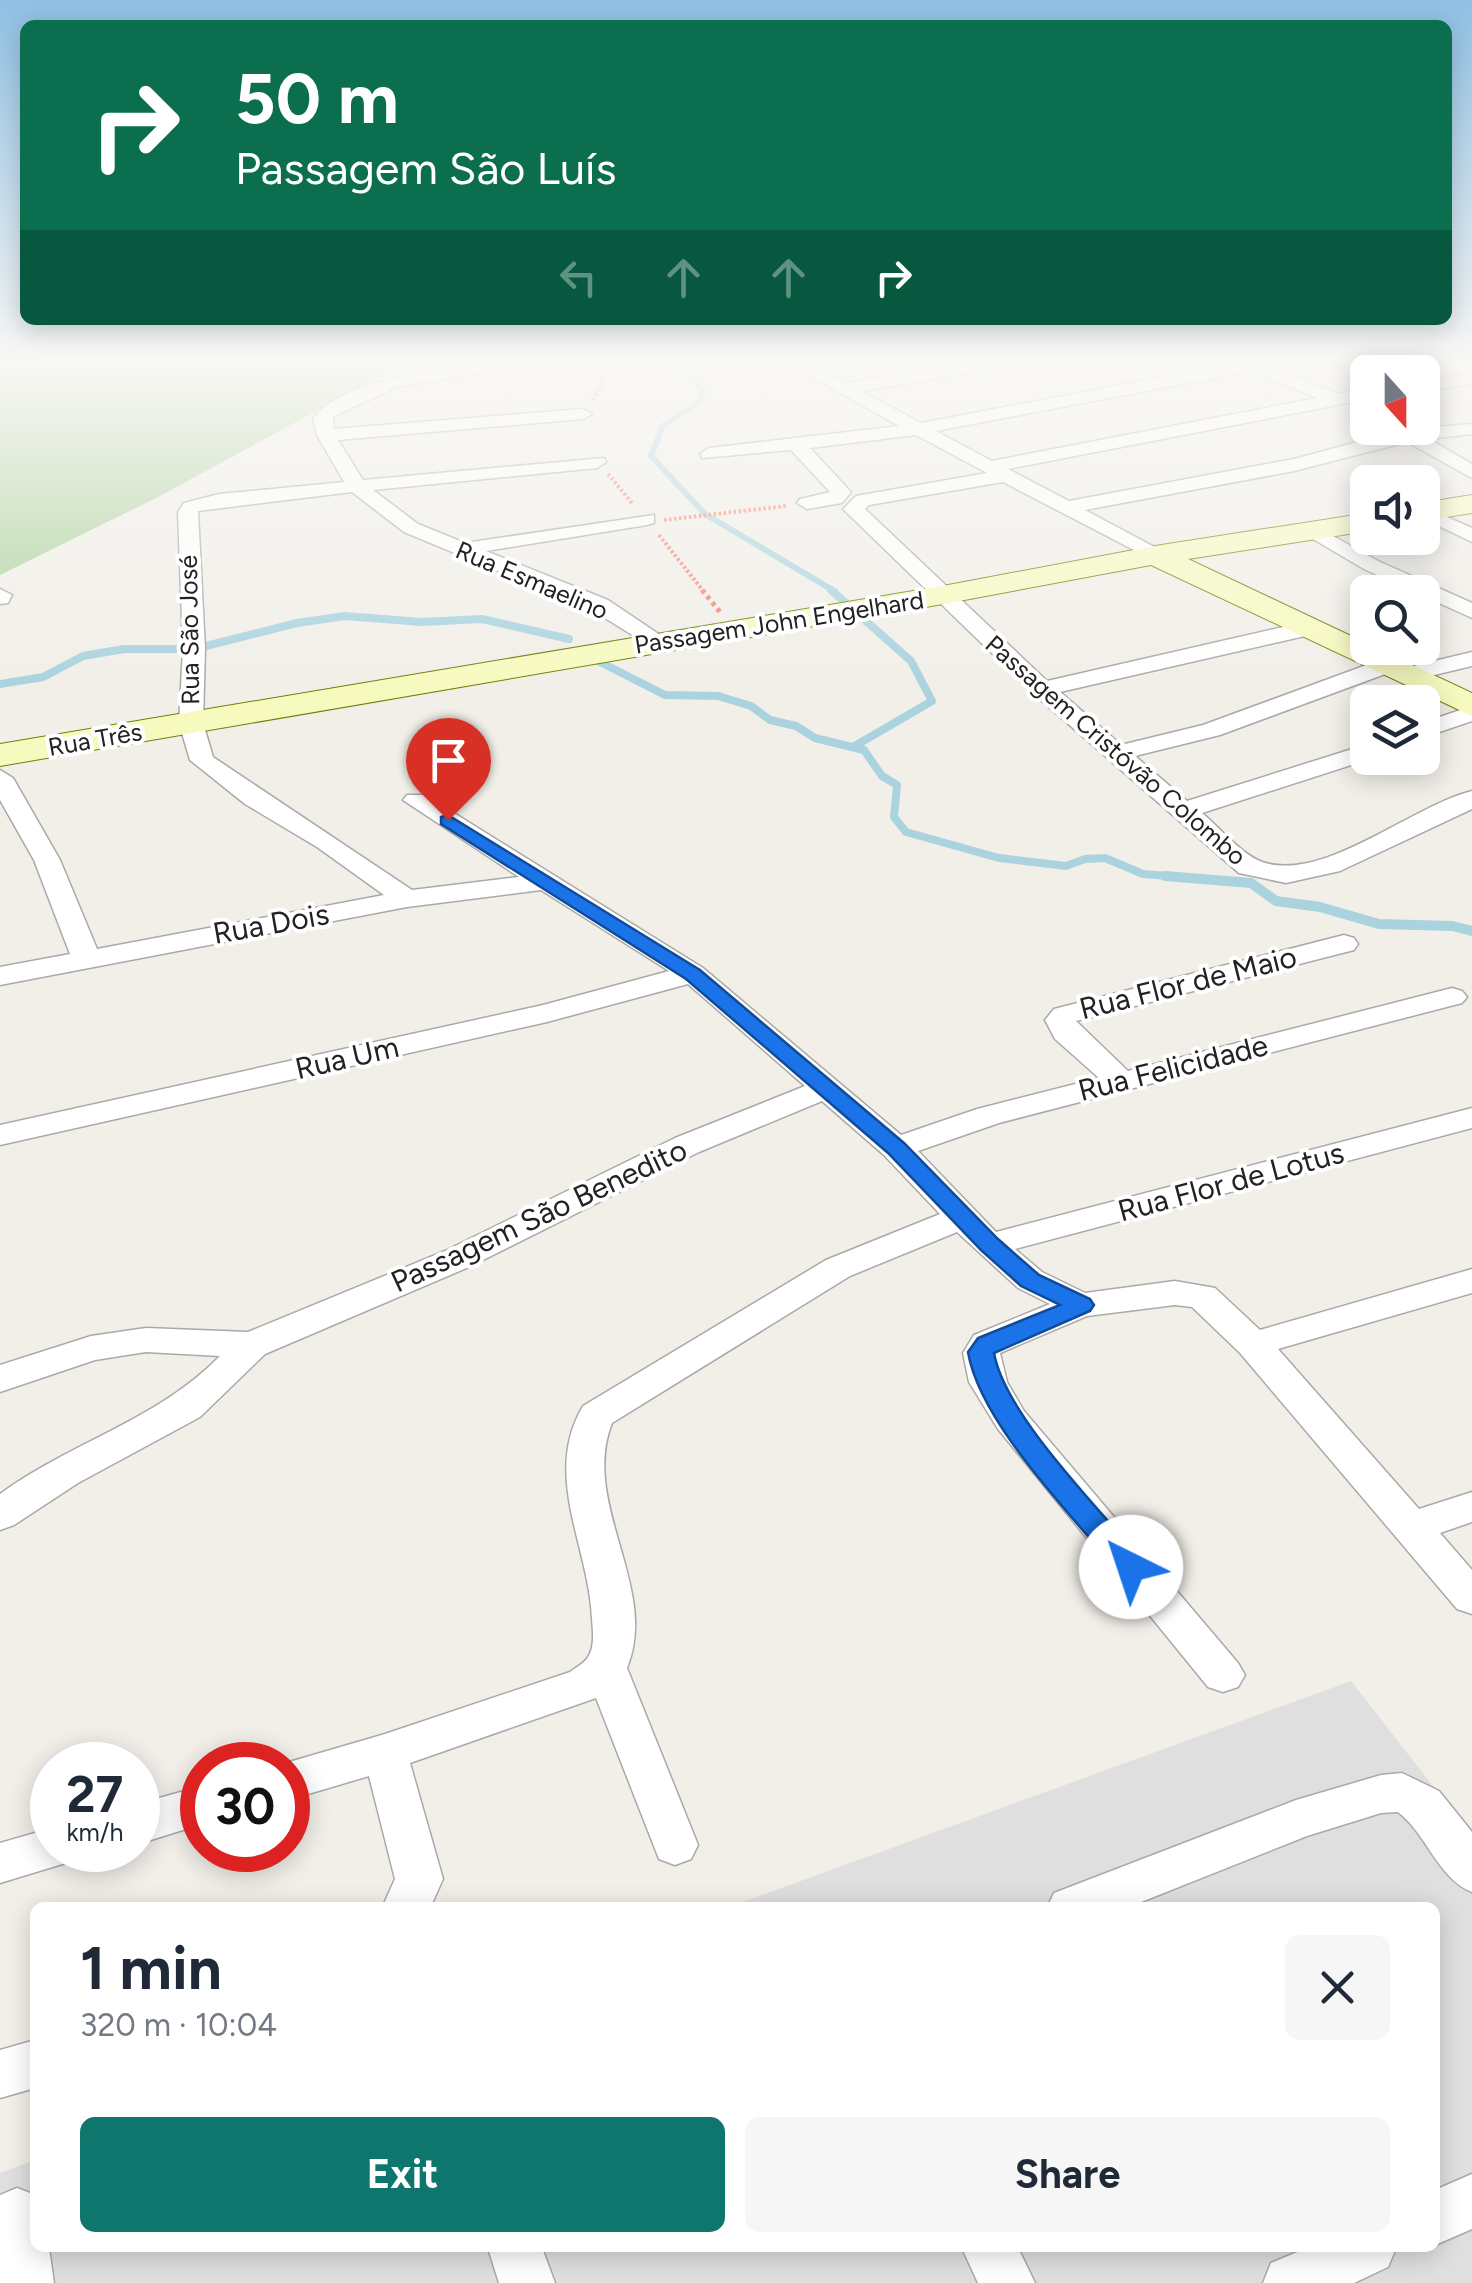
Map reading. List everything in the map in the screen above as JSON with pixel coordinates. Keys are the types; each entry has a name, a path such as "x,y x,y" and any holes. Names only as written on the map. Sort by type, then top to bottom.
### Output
{"main road":[{"path":"1440,509 1472,504"},
{"name":"Passagem John Engelhard","path":"190,723 943,595 1155,555 1350,525"},
{"path":"1155,555 1305,629 1398,669 1472,710"},
{"name":"Rua Três","path":"0,756 190,723"}],"street":[{"name":"Rua Esmaelino","path":"348,472 358,488 411,528 600,605 658,641"},
{"path":"358,488 509,472"},
{"path":"807,503 840,497 841,492 822,472"},
{"name":"Passagem Cristóvão Colombo","path":"994,472 856,503 853,510 1042,689 1248,867 1274,875 1330,865 1472,799"},
{"path":"997,472 1155,555"},
{"path":"1063,508 1259,472"},
{"name":"Rua São José","path":"190,723 194,649 188,512 202,503 358,488"},
{"path":"461,549 646,519"},
{"path":"1440,520 1472,536"},
{"path":"1315,532 1371,565 1472,610"},
{"path":"1042,689 1305,629"},
{"path":"1116,752 1211,730 1398,669 1472,658"},
{"path":"1440,723 1472,710"},
{"path":"190,723 202,760 407,899"},
{"path":"1181,811 1350,757"},
{"path":"0,778 47,860 86,958"},
{"path":"416,800 693,974 896,1148 990,1245 1030,1280 1082,1305"},
{"name":"Rua Dois","path":"0,976 407,899 542,882"},
{"name":"Rua Flor de Maio","path":"1120,1080 1066,1033 1060,1020 1065,1015 1344,944"},
{"name":"Rua Um","path":"0,1135 548,1013 693,974"},
{"name":"Rua Felicidade","path":"896,1148 988,1116 1120,1080 1452,997"},
{"name":"Passagem São Benedito","path":"0,1515 36,1486 179,1412 222,1377 252,1345 457,1259 687,1145 827,1088"},
{"name":"Rua Flor de Lotus","path":"990,1245 1472,1118"},
{"path":"675,1844 606,1669 616,1635 585,1478 588,1427 596,1415 838,1268 963,1217"},
{"path":"1253,1344 1472,1281"},
{"path":"1223,1675 1010,1420 988,1382 981,1352 987,1344 1082,1305 1189,1292 1217,1306 1472,1598"},
{"name":"Passagem São Benedito","path":"0,1379 91,1348 146,1340 252,1345"},
{"path":"1408,1528 1472,1507"},
{"path":"310,1774 584,1684 606,1669"},
{"path":"385,1752 419,1879 409,1902"},
{"path":"1087,1902 1320,1812 1398,1791 1413,1796 1427,1810 1472,1871"},
{"path":"0,1863 30,1854"},
{"path":"0,2074 30,2065"},
{"path":"1440,2216 1472,2201"},
{"path":"16,2215 26,2283"},
{"path":"516,2252 526,2283"},
{"path":"991,2252 1008,2283"},
{"path":"1291,2283 1361,2252"}],"path":[{"path":"696,517 807,503"}],"shaded area":[{"path":"1351,1681 1472,1836 1472,2283 0,2283 0,2173 30,2162 30,2252 1440,2252 1440,1902 743,1902"}],"green space":[{"path":"0,472 205,472 158,497 0,575"}],"waterway":[{"path":"665,472 705,514 836,592"},
{"path":"831,590 911,661 932,701 853,747"},
{"path":"0,684 43,677 83,656 124,649 194,649 297,623 345,616 422,622 482,619 569,639"},
{"path":"596,660 665,695 718,696 751,706 770,720 796,726 815,738 864,750 882,776 897,785 894,817 906,832 999,858 1066,866 1085,859 1105,858 1143,874 1195,878"},
{"path":"1165,876 1251,883 1276,901 1320,907 1379,924 1452,926 1472,931"}],"route":[{"path":"448,820 693,974 896,1148 990,1245 1030,1280 1055,1296 1082,1305 987,1344 981,1352 983,1364 988,1382 1010,1420 1131,1567"}]}
